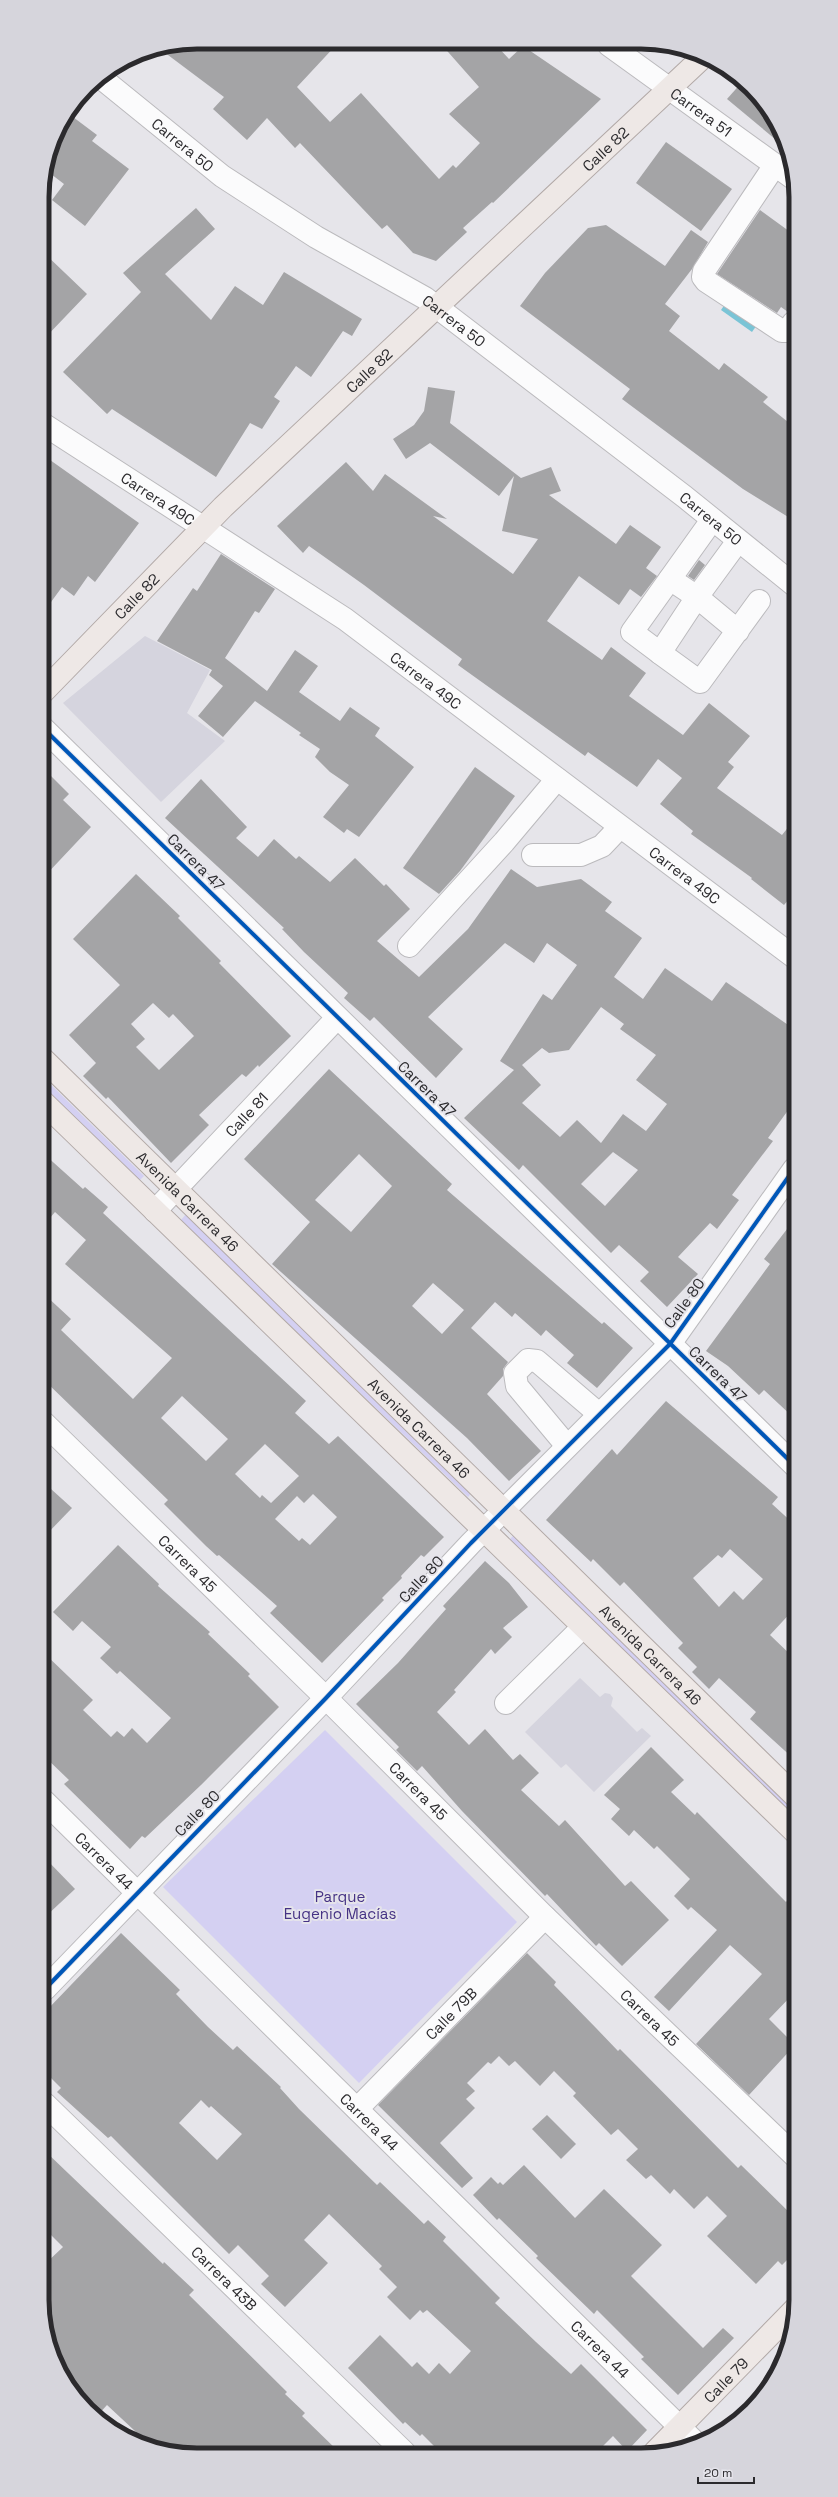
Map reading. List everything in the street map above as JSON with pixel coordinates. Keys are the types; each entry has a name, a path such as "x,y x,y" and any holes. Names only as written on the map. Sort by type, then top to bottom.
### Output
{"main road":[{"name":"Calle 82","path":"49,686 204,526 699,61"},
{"name":"Avenida Carrera 46","path":"49,1065 789,1790"},
{"name":"Avenida Carrera 46","path":"49,1107 789,1826"},
{"name":"Calle 79","path":"660,2447 788,2316"}],"street":[{"name":"Carrera 51","path":"614,49 787,174"},
{"name":"Carrera 50","path":"105,81 222,176 316,237 425,298 789,581"},
{"path":"775,165 704,271 702,277 782,331 788,331 789,329"},
{"name":"Carrera 49C","path":"49,428 204,526 345,620 789,953"},
{"path":"712,520 632,632 700,682 759,601"},
{"path":"660,653 697,597 738,541"},
{"path":"670,579 697,597 738,631"},
{"name":"Carrera 47","path":"49,734 789,1460"},
{"path":"409,946 504,842 557,779"},
{"path":"533,855 581,854 602,846 620,827"},
{"name":"Calle 81","path":"155,1211 337,1018"},
{"name":"Calle 80","path":"49,1984 326,1698 503,1510 670,1344 789,1176"},
{"path":"567,1446 517,1386 515,1373 528,1360 537,1361 599,1414"},
{"name":"Carrera 45","path":"49,1427 326,1698 545,1917 789,2149"},
{"path":"506,1703 583,1627"},
{"name":"Carrera 44","path":"49,1806 692,2439"},
{"name":"Calle 79B","path":"357,2109 545,1917"},
{"name":"Carrera 43B","path":"49,2108 400,2448"}],"shaded area":[{"path":"145,636 210,670 187,713 225,741 161,802 63,703"},
{"path":"580,1678 600,1697 605,1693 610,1694 613,1698 611,1706 637,1732 642,1728 651,1736 594,1792 566,1764 561,1768 525,1732"}],"green space":[{"path":"49,1083 144,1176 137,1183 49,1097"},
{"path":"187,1213 474,1490 468,1497 181,1220"},
{"path":"515,1534 789,1803 789,1815 509,1540"},
{"name":"Parque Eugenio Macías","path":"325,1730 517,1922 359,2083 163,1887"}],"water":[{"path":"728,300 759,322 752,332 721,310"}],"building":[{"path":"187,49 332,49 297,87 330,122 361,93 439,179 453,165 456,168 480,143 449,114 479,87 445,49 500,49 509,59 520,49 527,49 601,99 493,203 492,202 463,228 467,232 436,261 413,253 387,225 382,229 300,143 295,148 267,118 247,140 213,109 224,97 165,53"},
{"path":"739,86 746,92 764,115 779,142 727,99"},
{"path":"73,117 97,135 92,141 129,169 85,226 52,200 64,184 51,174 60,140"},
{"path":"666,142 732,189 701,231 636,183"},
{"path":"196,208 215,229 165,274 211,320 235,286 263,305 284,272 362,319 352,336 343,331 311,377 296,366 274,397 280,401 262,429 250,423 216,477 112,409 107,414 63,372 141,292 123,273"},
{"path":"760,210 789,231 789,312 781,307 777,313 717,274"},
{"path":"606,225 665,266 691,230 708,242 692,269 665,304 680,316 669,331 719,370 724,363 768,397 763,402 789,423 789,518 743,489 622,399 630,389 520,306 545,273 588,228"},
{"path":"49,258 87,294 49,334"},
{"path":"428,387 455,391 450,423 521,478 551,467 561,491 549,495 616,544 630,525 661,547 646,568 657,576 641,597 630,589 619,605 579,576 547,621 602,660 611,647 646,673 629,696 683,735 709,703 750,736 728,762 734,767 717,788 782,835 789,826 789,899 784,905 751,879 752,878 691,834 693,831 660,804 682,778 658,759 637,787 588,752 585,756 458,665 462,659 364,585 309,546 303,553 277,526 346,462 373,491 385,474 447,519 433,516 513,574 538,539 502,531 514,476 499,496 430,443 406,459 393,439 414,425 424,411"},
{"path":"49,459 139,523 95,582 88,576 74,596 62,587 49,605"},
{"path":"221,554 275,589 259,613 255,611 225,658 267,691 295,650 318,666 299,692 340,721 350,707 380,728 375,736 414,767 359,837 347,829 344,833 323,817 349,785 330,772 315,757 320,749 299,735 301,733 255,701 223,737 198,716 223,686 209,675 212,670 157,641 193,588 197,591"},
{"path":"699,560 705,565 694,580 688,576"},
{"path":"475,767 515,796 460,871 439,894 403,868"},
{"path":"49,774 69,794 63,800 91,827 49,872"},
{"path":"201,779 247,827 236,838 258,857 274,839 296,859 299,856 330,882 355,858 384,886 386,884 410,909 377,941 419,977 468,929 511,869 537,887 581,879 612,902 605,911 642,938 614,977 643,999 665,968 712,1001 726,982 789,1026 789,1109 768,1138 773,1141 732,1195 739,1200 717,1229 710,1223 678,1257 698,1274 667,1307 640,1281 649,1272 619,1245 611,1253 523,1165 519,1170 464,1118 514,1070 500,1061 543,994 552,1000 577,965 547,943 534,963 505,943 428,1017 463,1049 436,1078 374,1017 370,1021 344,998 348,993 304,952 282,929 284,928 165,818","holes":["601,1007 624,1024 620,1029 656,1055 636,1080 667,1104 646,1131 623,1114 601,1143 577,1120 560,1137 522,1103 541,1085 522,1065 542,1048 549,1053 569,1050","613,1152 638,1170 605,1206 581,1184"]},
{"path":"136,874 180,916 178,918 221,961 219,963 291,1036 259,1067 258,1065 246,1077 242,1074 199,1115 209,1125 171,1163 108,1097 106,1099 83,1076 96,1063 69,1035 120,985 73,939","holes":["153,1003 169,1018 173,1014 194,1036 159,1070 136,1047 145,1039 131,1024"]},
{"path":"329,1069 452,1184 447,1190 602,1324 604,1322 633,1348 597,1388 567,1363 574,1355 546,1330 541,1336 515,1313 512,1317 495,1302 471,1328 508,1362 503,1369 503,1376 487,1394 541,1451 509,1481 467,1438 272,1264 310,1222 244,1159","holes":["359,1154 392,1186 351,1232 315,1200","433,1283 464,1310 442,1334 412,1306"]},
{"path":"49,1158 83,1189 85,1187 108,1207 103,1213 306,1401 295,1413 329,1444 338,1436 444,1537 424,1557 421,1555 401,1576 402,1578 382,1598 384,1600 322,1663 270,1613 277,1606 219,1555 217,1556 206,1546 164,1504 168,1500 49,1385 49,1299 71,1319 61,1330 133,1399 172,1358 65,1264 86,1240 55,1212 49,1219","holes":["182,1396 228,1439 206,1461 161,1418","265,1444 299,1476 271,1503 262,1495 260,1498 235,1474","313,1494 337,1517 310,1545 302,1538 299,1541 275,1519 297,1496 304,1503"]},
{"path":"789,1226 789,1413 764,1390 759,1395 728,1366 706,1351 770,1264 764,1259"},
{"path":"666,1401 778,1497 772,1504 789,1520 789,1614 770,1635 789,1653 789,1755 750,1719 756,1712 719,1678 709,1689 692,1672 697,1667 678,1648 683,1643 624,1582 620,1586 593,1559 591,1562 546,1520 612,1449 617,1455","holes":["730,1549 763,1579 743,1600 734,1591 719,1607 693,1578 718,1555 722,1558"]},
{"path":"51,1489 72,1508 49,1532 49,1491"},
{"path":"118,1545 159,1584 158,1586 210,1632 208,1634 250,1674 248,1676 279,1707 201,1785 145,1838 142,1836 130,1849 64,1784 69,1780 49,1761 49,1658 93,1700 83,1710 111,1737 117,1731 124,1737 132,1728 147,1743 171,1718 120,1671 117,1674 100,1658 111,1647 82,1621 73,1631 53,1612"},
{"path":"485,1561 509,1583 528,1607 503,1628 512,1637 495,1654 491,1649 454,1690 456,1692 437,1712 469,1745 485,1729 513,1760 520,1754 539,1773 521,1790 559,1826 565,1820 625,1886 631,1881 669,1920 622,1966 599,1943 596,1946 547,1894 545,1896 462,1811 422,1766 417,1771 396,1750 399,1747 356,1704 398,1663 446,1609 443,1606"},
{"path":"651,1747 684,1780 671,1792 695,1815 697,1812 786,1902 789,1899 789,1998 769,2019 789,2039 789,2052 749,2095 696,2044 762,1974 730,1945 669,2011 654,1997 717,1930 691,1907 688,1910 674,1896 690,1879 657,1846 654,1849 634,1830 629,1836 611,1819 620,1809 604,1795"},
{"path":"49,1862 75,1889 49,1913"},
{"path":"121,1933 180,1990 176,1994 208,2027 233,2050 237,2046 281,2087 280,2088 299,2109 377,2185 380,2182 424,2224 428,2220 446,2237 443,2241 500,2298 495,2303 536,2342 571,2374 581,2364 647,2430 630,2448 624,2448 613,2436 601,2448 436,2448 422,2434 420,2436 405,2422 403,2424 348,2368 380,2335 412,2367 417,2362 429,2374 439,2363 450,2374 471,2351 427,2310 423,2313 420,2310 410,2320 387,2297 397,2287 379,2269 382,2266 329,2214 304,2240 328,2263 285,2307 261,2284 269,2276 238,2245 229,2254 111,2136 108,2138 57,2092 61,2088 49,2076 49,2008","holes":["201,2100 209,2108 211,2106 242,2134 217,2160 179,2123"]},
{"path":"527,1953 556,1982 554,1985 618,2051 620,2049 738,2168 741,2165 789,2212 789,2258 782,2265 778,2261 756,2284 707,2236 727,2216 707,2196 694,2209 674,2189 670,2194 651,2175 646,2179 626,2160 638,2149 618,2129 611,2135 573,2096 576,2093 554,2071 540,2086 515,2061 509,2066 499,2056 491,2064 488,2062 467,2083 475,2091 466,2099 475,2108 440,2143 473,2178 462,2188 378,2105"},
{"path":"547,2115 576,2144 561,2159 532,2129"},
{"path":"49,2155 163,2264 164,2262 194,2290 189,2295 287,2392 285,2394 305,2413 302,2416 335,2448 178,2447 159,2443 134,2434 136,2432 107,2405 101,2412 92,2405 74,2382 60,2357 54,2338 49,2310 49,2260 63,2247 49,2233"},
{"path":"524,2165 575,2218 604,2189 662,2245 631,2276 703,2348 723,2328 734,2338 678,2395 641,2359 644,2357 597,2310 594,2314 536,2258 538,2256 499,2218 497,2220 473,2195 491,2177 498,2184 500,2182 503,2185"}],"cycle path":[{"path":"49,734 789,1460"},
{"path":"49,1985 326,1698 471,1543 670,1344 789,1176"}]}
